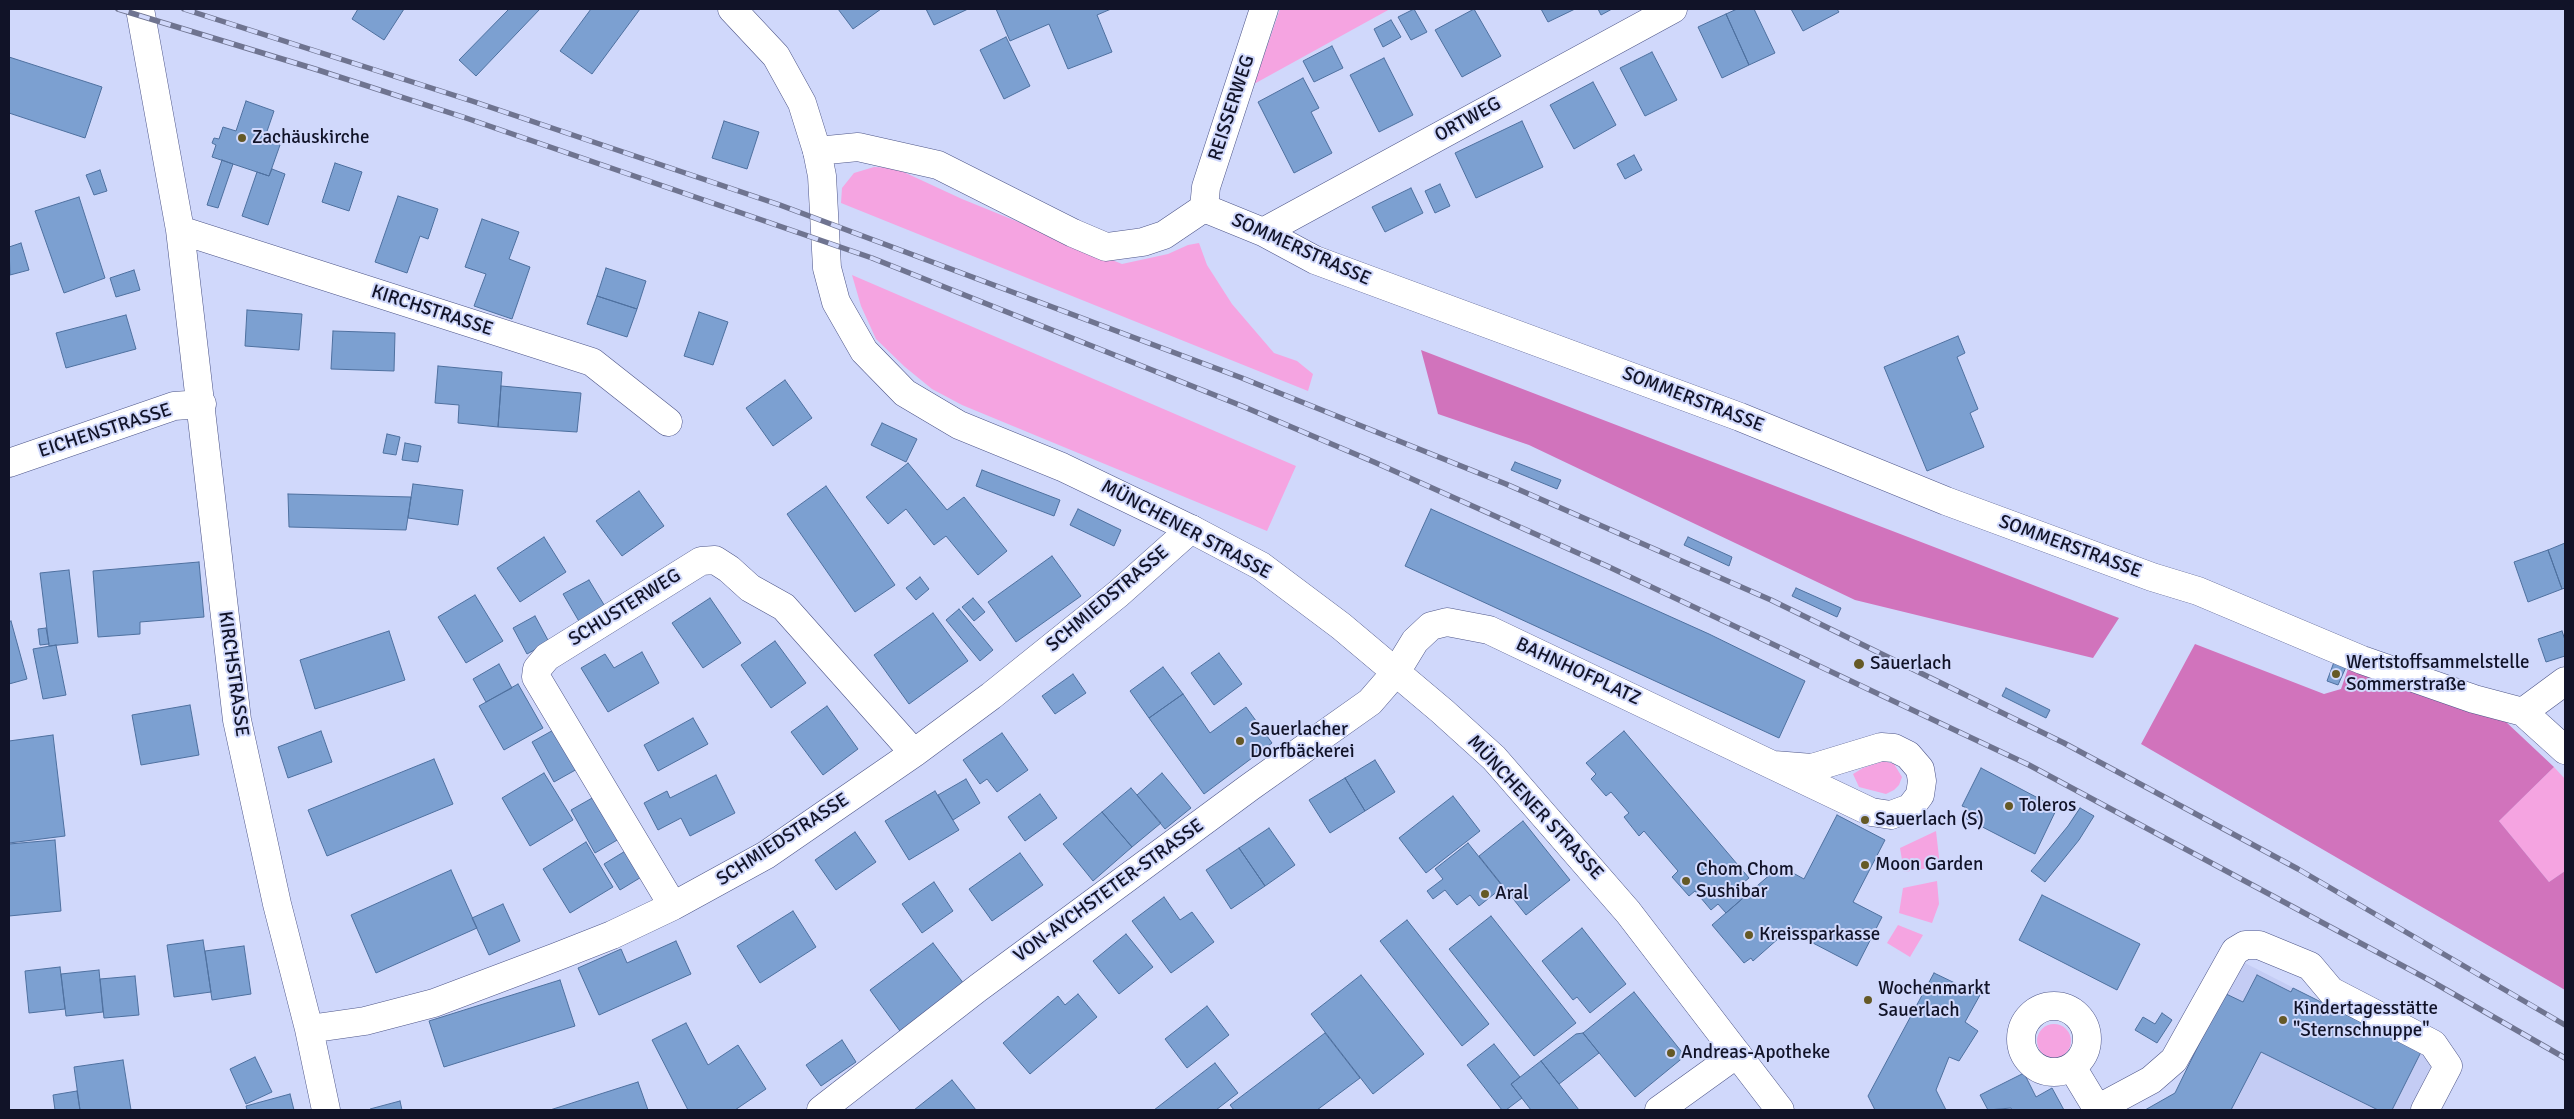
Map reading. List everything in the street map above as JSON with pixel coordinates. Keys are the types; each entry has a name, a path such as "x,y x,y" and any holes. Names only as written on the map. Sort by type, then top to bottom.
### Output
{"street":[{"name":"KIRCHSTRASSE","path":"140,9 180,230 202,404 237,720 277,904 309,1029 326,1110"},
{"name":"MÜNCHENER STRASSE","path":"732,9 776,56 802,103 817,151 822,176 827,268 836,302 864,351 905,393 959,425 1062,467 1191,529 1261,566 1341,626 1494,758 1612,893 1780,1110"},
{"name":"REISSERWEG","path":"1204,208 1206,187 1264,9"},
{"name":"ORTWEG","path":"1263,232 1673,9"},
{"path":"817,151 858,147 938,165 1106,247 1142,242 1164,235 1204,208"},
{"name":"SOMMERSTRASSE","path":"1204,208 1263,232 1315,260 1740,417 1946,501 2152,577 2198,591 2362,660 2474,699 2523,712 2565,750"},
{"name":"KIRCHSTRASSE","path":"180,230 592,362 668,422"},
{"name":"EICHENSTRASSE","path":"9,463 174,406 202,404"},
{"name":"SCHMIEDSTRASSE","path":"309,1029 365,1021 434,1003 612,935 673,906 766,854 914,753 991,696 1118,594 1191,529"},
{"name":"SCHUSTERWEG","path":"673,906 536,677 537,669 547,657 701,561 715,560 729,569 750,588 784,607 914,753"},
{"name":"BAHNHOFPLATZ","path":"1396,672 1415,641 1431,626 1447,622 1489,630 1871,812 1891,815 1910,808 1920,795 1922,781 1920,769 1908,754 1894,748 1881,747 1812,768 1774,765"},
{"name":"VON-AYCHSTETER-STRASSE","path":"835,1106 983,984 1250,787 1370,702 1396,672"},
{"path":"2523,712 2565,681"},
{"path":"2072,1067 2097,1110 2151,1080 2174,1060 2235,951 2245,945 2259,945 2310,966 2331,991 2434,1044 2448,1066 2425,1110"},
{"path":"1658,1110 1737,1054"}],"shaded area":[{"path":"1280,9 1390,9 1254,84"},
{"path":"874,167 895,168 962,199 1122,264 1168,254 1188,245 1199,243 1207,265 1232,304 1274,353 1297,361 1313,374 1308,391 841,203 842,188 854,173"},
{"path":"852,275 1296,466 1267,531 962,405 932,389 905,367 876,339 861,306"},
{"path":"1421,350 2119,618 2093,658 1855,600 1529,445 1438,414"},
{"path":"2195,644 2324,694 2341,689 2349,666 2505,721 2554,767 2499,821 2549,882 2565,871 2565,990 2141,744"},
{"path":"1884,761 1894,764 1902,777 1899,785 1886,794 1859,787 1853,774 1863,768"},
{"path":"2554,767 2565,779 2565,871 2549,882 2499,821"},
{"path":"1936,831 1940,866 1904,872 1900,848"},
{"path":"1937,881 1939,904 1932,923 1899,913 1903,888"},
{"path":"1898,925 1923,935 1910,957 1887,943"},
{"name":"Kindertagesstätte \"Sternschnuppe\"","path":"2241,961 2417,1051 2429,1054 2431,1066 2409,1110 2145,1110 2175,1093"},
{"path":"2054,1024 2066,1029 2071,1041 2066,1053 2054,1058 2042,1053 2037,1041 2042,1029"}],"building":[{"path":"358,9 404,9 384,40 352,19"},
{"path":"509,9 540,9 476,76 459,60"},
{"path":"591,9 640,9 592,74 560,51"},
{"path":"838,9 881,9 853,29"},
{"path":"926,9 968,9 934,25"},
{"path":"996,9 1111,9 1097,15 1112,52 1068,69 1049,24 1010,41"},
{"path":"1414,9 1427,32 1411,40 1398,17"},
{"path":"1474,9 1501,56 1462,77 1435,30"},
{"path":"1541,9 1575,9 1548,22"},
{"path":"1598,9 1612,9 1601,15"},
{"path":"1737,9 1754,9 1775,53 1749,65 1726,14"},
{"path":"1791,9 1837,9 1839,12 1803,31"},
{"path":"1726,14 1749,65 1722,78 1698,27"},
{"path":"1391,20 1401,37 1383,47 1374,29"},
{"path":"1006,37 1030,86 1004,99 980,50"},
{"path":"1332,46 1343,68 1314,82 1303,61"},
{"path":"1652,52 1677,100 1645,116 1620,68"},
{"path":"9,57 102,87 85,138 9,113"},
{"path":"1384,58 1413,115 1379,132 1350,75"},
{"path":"1303,78 1319,108 1311,112 1332,153 1294,173 1258,102"},
{"path":"1593,82 1616,125 1574,149 1550,105"},
{"name":"Zachäuskirche","path":"246,101 274,111 264,140 280,145 269,176 212,157 216,145 212,143 214,138 219,139 223,127 236,131"},
{"path":"724,121 759,132 747,169 712,158"},
{"path":"1522,121 1543,167 1476,198 1455,153"},
{"path":"1634,155 1642,170 1625,179 1617,164"},
{"path":"222,160 233,164 218,208 207,205"},
{"path":"335,163 362,172 349,211 322,202"},
{"path":"272,169 285,174 268,225 242,216 257,172 269,176"},
{"path":"100,170 107,191 94,195 86,175"},
{"path":"1440,184 1450,206 1435,213 1425,191"},
{"path":"1411,188 1423,213 1385,232 1372,207"},
{"path":"398,196 438,209 428,239 420,236 407,273 375,262"},
{"path":"79,197 105,278 64,293 35,211"},
{"path":"482,219 519,232 509,259 530,267 512,319 474,306 486,274 465,267"},
{"path":"21,243 29,270 10,275 9,247"},
{"path":"606,268 646,281 637,309 597,296"},
{"path":"134,270 140,290 116,297 110,278"},
{"path":"597,296 637,309 627,337 587,324"},
{"path":"247,310 302,314 299,350 245,346"},
{"path":"699,312 728,322 713,365 684,356"},
{"path":"126,315 136,349 66,368 56,333"},
{"path":"333,331 395,333 394,371 331,369"},
{"path":"1958,336 1965,353 1957,357 1978,409 1970,413 1984,447 1927,471 1884,367"},
{"path":"438,366 502,372 498,427 458,423 459,405 435,403"},
{"path":"785,380 812,418 773,446 746,408"},
{"path":"501,386 581,393 577,432 498,427"},
{"path":"882,423 917,439 906,462 871,445"},
{"path":"387,434 400,437 396,455 383,453"},
{"path":"405,443 421,446 418,462 402,460"},
{"path":"1515,462 1561,480 1557,489 1511,470"},
{"path":"908,463 947,510 964,497 1007,551 978,575 946,536 934,545 906,509 888,524 866,497"},
{"path":"982,470 1060,500 1054,516 976,486"},
{"path":"413,484 463,490 458,525 408,518"},
{"path":"826,486 895,585 855,612 787,514"},
{"path":"639,491 664,526 622,556 596,521"},
{"path":"288,494 411,497 406,530 289,527"},
{"path":"1078,509 1121,530 1114,546 1070,525"},
{"path":"1431,509 1709,634 1805,681 1779,738 1405,566"},
{"path":"544,537 566,572 520,602 497,568"},
{"path":"1688,537 1732,557 1729,566 1684,545"},
{"path":"2565,543 2565,588 2562,589 2548,550"},
{"path":"2548,550 2562,589 2528,602 2514,562"},
{"path":"1052,556 1081,596 1016,642 988,602"},
{"path":"199,562 204,617 140,622 140,634 98,637 93,571"},
{"path":"69,570 78,643 49,646 40,573"},
{"path":"920,577 929,589 916,600 906,588"},
{"path":"589,580 606,608 580,623 563,594"},
{"path":"1796,588 1841,608 1837,617 1792,596"},
{"path":"475,595 503,641 466,663 438,617"},
{"path":"710,598 741,643 703,668 672,623"},
{"path":"973,598 985,612 974,621 962,607"},
{"path":"959,609 993,650 980,661 946,620"},
{"path":"933,613 968,661 909,704 874,655"},
{"path":"535,616 549,642 527,654 513,628"},
{"path":"11,621 27,679 9,684 9,622"},
{"path":"46,628 49,644 40,645 38,629"},
{"path":"389,631 405,680 315,709 300,660"},
{"path":"2562,631 2565,640 2565,656 2546,662 2538,639"},
{"path":"775,641 806,683 771,708 741,665"},
{"path":"56,645 66,695 43,699 33,649"},
{"path":"642,652 659,683 608,712 581,668 605,654 614,668"},
{"path":"1219,653 1242,684 1214,705 1191,673"},
{"name":"Wertstoffsammelstelle Sommerstraße","path":"2334,662 2346,667 2338,685 2327,681"},
{"path":"499,664 512,688 486,702 473,679"},
{"path":"1163,667 1183,694 1149,718 1130,691"},
{"path":"1073,674 1086,693 1055,714 1042,696"},
{"path":"518,684 543,728 504,750 479,706"},
{"path":"2006,688 2050,710 2046,718 2002,696"},
{"path":"1183,694 1210,733 1246,707 1272,743 1204,794 1149,718"},
{"path":"190,705 199,755 141,765 132,715"},
{"path":"827,706 858,749 823,775 791,732"},
{"path":"693,718 708,744 658,771 644,745"},
{"path":"557,728 579,768 554,782 532,742"},
{"path":"321,731 332,762 288,778 278,747"},
{"path":"1624,731 1749,878 1743,883 1750,892 1726,913 1718,904 1711,910 1695,891 1689,896 1672,877 1678,871 1644,831 1639,836 1624,817 1629,813 1611,792 1606,796 1591,779 1596,774 1586,763"},
{"path":"1002,733 1028,770 997,792 987,779 980,784 963,760"},
{"path":"53,735 65,836 9,843 9,741"},
{"path":"434,759 453,804 327,856 308,810"},
{"path":"1375,760 1395,792 1365,811 1345,778"},
{"path":"1981,768 2057,808 2035,854 1963,817 1967,808 1962,806"},
{"path":"544,773 573,820 530,846 502,798"},
{"path":"1162,773 1191,808 1165,829 1137,795"},
{"path":"716,775 735,813 690,836 681,818 658,830 644,803 667,791 670,798"},
{"path":"1345,778 1365,811 1330,833 1309,800"},
{"path":"966,779 980,803 953,820 938,795"},
{"path":"1131,788 1161,823 1132,847 1102,812"},
{"path":"935,791 959,830 909,860 885,821"},
{"path":"1040,794 1057,818 1025,841 1008,817"},
{"path":"1453,796 1480,831 1426,873 1399,838"},
{"path":"594,797 619,839 595,853 571,810"},
{"path":"2080,808 2094,816 2079,840 2045,882 2031,871 2068,826"},
{"path":"1102,812 1132,847 1093,881 1063,844"},
{"path":"1837,815 1885,840 1853,902 1882,917 1857,966 1788,930 1753,961 1751,958 1744,963 1712,925 1780,866 1804,879"},
{"path":"1523,821 1570,880 1526,915 1479,856"},
{"path":"1269,828 1295,865 1265,886 1239,848"},
{"path":"855,832 876,862 836,890 815,860"},
{"path":"55,840 61,911 9,916 9,844"},
{"path":"586,842 613,887 570,913 543,869"},
{"path":"1468,843 1503,887 1479,906 1470,895 1457,905 1445,890 1433,899 1427,891 1443,879 1435,869"},
{"path":"1239,848 1265,886 1231,909 1206,870"},
{"path":"627,850 643,876 620,890 604,864"},
{"path":"1020,853 1043,885 992,921 969,889"},
{"path":"451,870 477,928 376,973 351,915"},
{"path":"934,882 953,911 922,933 902,904"},
{"path":"2042,895 2140,944 2117,990 2019,940"},
{"path":"1164,897 1180,920 1192,912 1214,942 1171,973 1132,921"},
{"path":"503,904 520,941 489,955 472,918"},
{"path":"793,911 816,947 760,983 737,946"},
{"path":"1491,916 1576,1023 1534,1056 1449,949"},
{"path":"1407,920 1489,1024 1462,1046 1380,941"},
{"path":"1582,928 1626,984 1590,1013 1577,997 1573,1000 1542,961"},
{"path":"1126,934 1153,967 1119,994 1093,961"},
{"path":"203,940 211,992 174,997 167,945"},
{"path":"676,941 691,974 599,1015 578,968 621,949 627,963"},
{"path":"933,943 964,984 900,1031 870,990"},
{"path":"244,946 251,994 212,1000 205,951"},
{"path":"60,967 65,1009 29,1013 25,971"},
{"path":"99,970 103,1012 66,1016 61,974"},
{"path":"1934,973 1980,995 1965,1022 1978,1031 1959,1061 1949,1057 1936,1090 1946,1110 1875,1110 1868,1096"},
{"path":"1361,975 1424,1054 1373,1094 1311,1014"},
{"name":"Kindertagesstätte \"Sternschnuppe\"","path":"2257,975 2291,992 2293,988 2421,1052 2392,1110 2378,1110 2261,1052 2231,1110 2145,1110 2175,1093 2224,993 2243,1002"},
{"path":"135,976 139,1015 104,1018 100,979"},
{"path":"560,980 575,1026 444,1067 429,1021"},
{"path":"1634,992 1685,1056 1635,1097 1583,1033"},
{"path":"1078,994 1097,1017 1030,1074 1003,1043 1058,996 1065,1005"},
{"path":"1207,1006 1229,1035 1187,1068 1165,1039"},
{"path":"2162,1013 2172,1020 2157,1043 2135,1030 2143,1017 2155,1024"},
{"path":"686,1023 708,1065 738,1045 766,1089 735,1110 688,1110 652,1040"},
{"path":"1325,1033 1360,1078 1317,1110 1234,1110 1230,1105"},
{"path":"1583,1033 1599,1053 1559,1084 1541,1061 1576,1034"},
{"path":"842,1040 856,1062 821,1086 806,1065"},
{"path":"1494,1044 1520,1077 1511,1084 1522,1098 1506,1110 1502,1110 1467,1065"},
{"path":"255,1057 272,1092 246,1104 230,1069"},
{"path":"123,1060 131,1110 80,1110 74,1067"},
{"path":"1541,1061 1579,1110 1531,1110 1511,1084"},
{"path":"1215,1063 1238,1093 1216,1110 1154,1110"},
{"path":"2024,1073 2036,1097 2052,1088 2064,1110 2012,1110 2011,1108 1988,1110 1980,1095"},
{"path":"952,1080 976,1110 914,1110"},
{"path":"638,1082 648,1110 550,1110"},
{"path":"77,1091 80,1110 55,1110 53,1095"},
{"path":"290,1094 294,1110 247,1110 246,1106"},
{"path":"400,1101 402,1110 370,1110 370,1109"}],"railway":[{"path":"118,9 315,69 466,118 872,258 1242,406 1374,462 1607,566 2029,765 2431,981 2565,1058"},
{"path":"184,9 472,101 780,205 1242,378 1506,484 1771,600 2064,743 2298,869 2565,1025"}],"place":[{"name":"Zachäuskirche","path":"242,138"},
{"name":"Sauerlach","path":"1859,664"},
{"name":"Wertstoffsammelstelle Sommerstraße","path":"2336,674"},
{"name":"Sauerlacher Dorfbäckerei","path":"1240,741"},
{"name":"Toleros","path":"2009,806"},
{"name":"Sauerlach (S)","path":"1865,820"},
{"name":"Moon Garden","path":"1865,865"},
{"name":"Chom Chom Sushibar","path":"1686,881"},
{"name":"Aral","path":"1485,894"},
{"name":"Kreissparkasse","path":"1749,935"},
{"name":"Wochenmarkt Sauerlach","path":"1868,1000"},
{"name":"Kindertagesstätte \"Sternschnuppe\"","path":"2283,1020"},
{"name":"Andreas-Apotheke","path":"1671,1053"}]}
